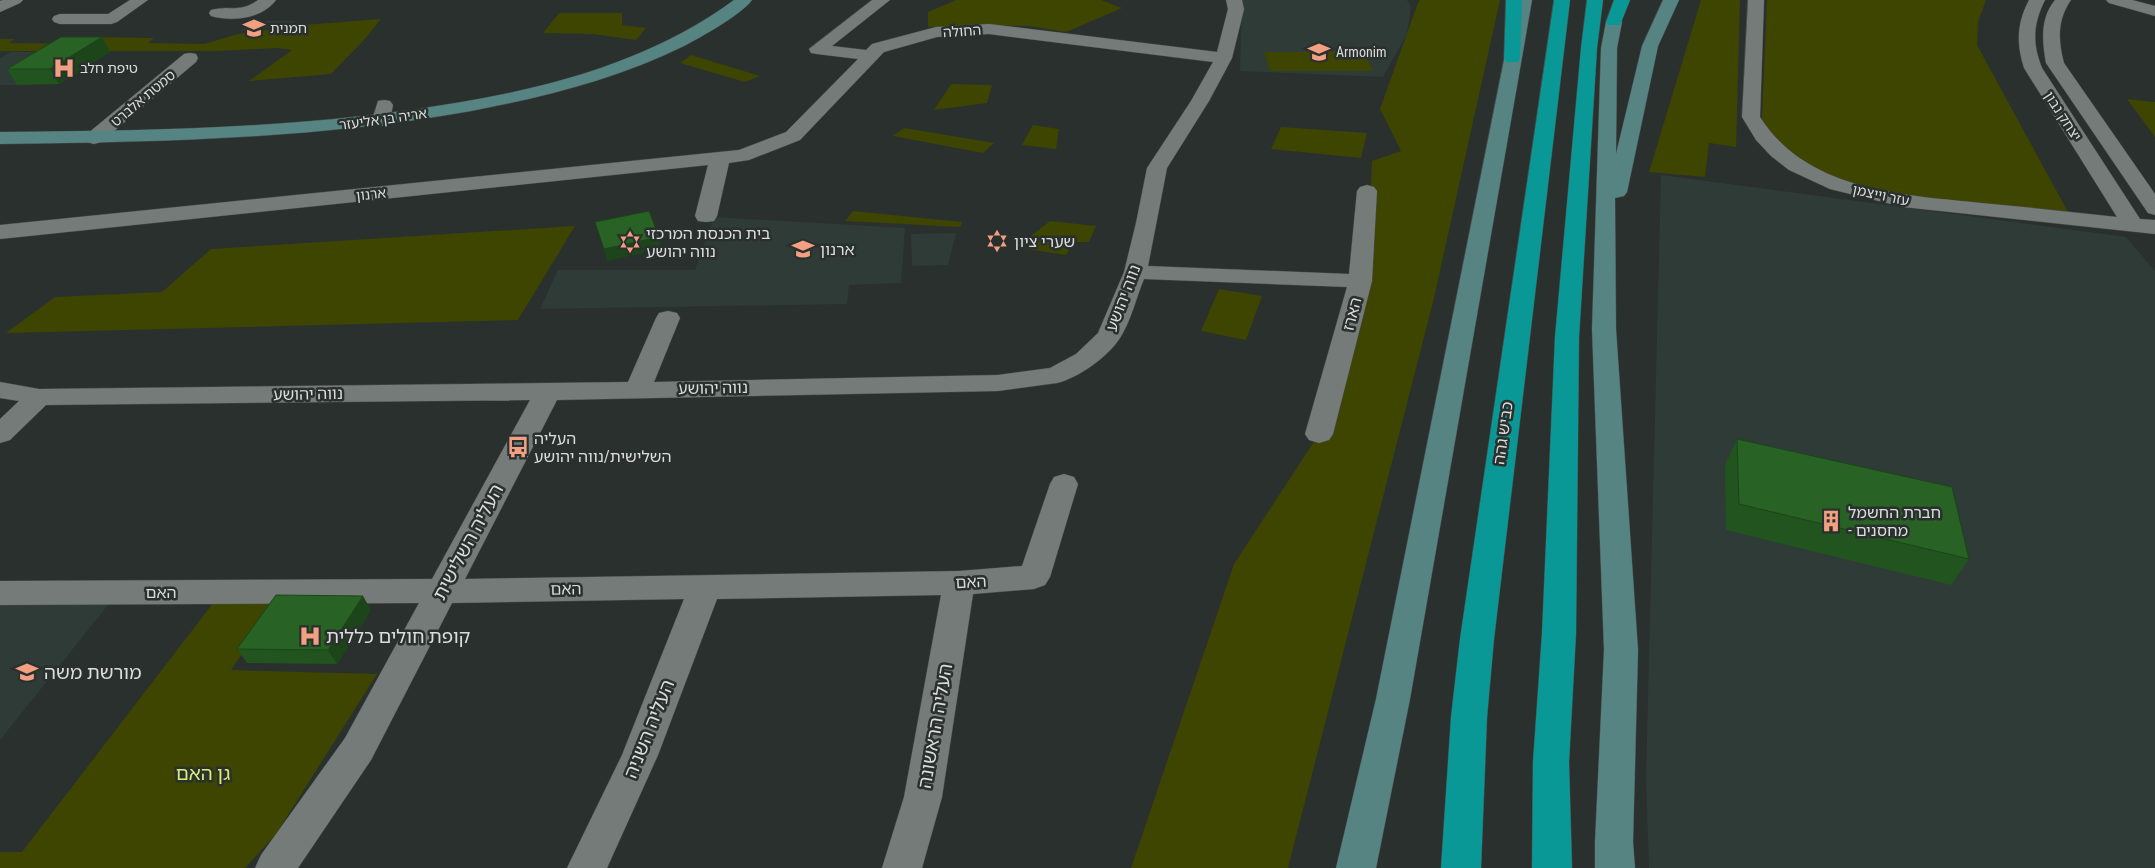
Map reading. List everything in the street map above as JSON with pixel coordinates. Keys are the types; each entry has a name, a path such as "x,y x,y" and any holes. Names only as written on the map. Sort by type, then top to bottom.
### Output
{"highway":[{"path":"1512,58 1514,0"},
{"path":"1551,0 1552,74"},
{"name":"כביש גהה","path":"1461,868 1469,717 1477,638 1562,0"},
{"path":"1552,868 1551,762 1559,633 1567,337 1589,48 1595,0"},
{"path":"1614,22 1620,0"}],"main road":[{"name":"אריה בן אליעזר","path":"0,138 94,138 301,129 382,113 461,93 570,72 622,55 674,31 708,11 720,0"},
{"name":"אריה בן אליעזר","path":"0,124 112,124 308,114 382,113 464,107 588,79 642,60 690,36 727,14 744,0"},
{"path":"1356,868 1393,700 1524,0"},
{"path":"1604,250 1650,46 1671,0"},
{"path":"1614,22 1609,48 1607,92 1604,329 1621,650 1614,842 1615,868"}],"street":[{"path":"0,8 15,0"},
{"path":"60,19 111,19 140,0"},
{"path":"217,13 251,12 268,0"},
{"path":"871,56 818,49 882,0"},
{"name":"נווה יהושע","path":"0,390 39,397 548,392 998,383 1057,375 1085,359 1109,336 1135,272 1147,223 1157,168 1200,101 1224,58 1236,9 1234,0"},
{"name":"עזר וייצמן","path":"1756,0 1750,116 1758,132 1773,150 1791,162 1835,184 1864,194 1903,201 2155,226"},
{"name":"יצחק נבון","path":"2037,0 2026,26 2024,39 2033,68 2132,224"},
{"name":"יצחק נבון","path":"2063,0 2057,6 2052,22 2051,48 2055,63 2155,209"},
{"path":"2114,0 2155,11"},
{"name":"החולה","path":"742,156 793,136 878,48 936,32 989,29 1224,58"},
{"name":"סמטת אלברט","path":"94,138 190,58"},
{"name":"ארנון","path":"0,232 742,156"},
{"path":"706,216 720,158"},
{"name":"הארז","path":"1319,434 1360,281 1367,191"},
{"path":"1135,272 1360,281"},
{"path":"638,390 668,318"},
{"name":"העליה השלישית","path":"276,868 358,749 548,392"},
{"path":"0,434 39,397"},
{"name":"האם","path":"0,593 441,591 706,587 960,583 1034,577 1064,484"},
{"name":"העליה הראשונה","path":"902,868 923,797 960,583"},
{"name":"העליה השניה","path":"587,868 640,755 706,587"}],"shaded area":[{"name":"Armonim","path":"1242,0 1407,0 1411,6 1407,34 1383,77 1240,71"},
{"name":"חמנית","path":"253,21 296,21 290,25 239,31"},
{"path":"11,52 70,52 17,85 0,85 0,58"},
{"path":"1661,175 2126,237 2155,271 2155,868 1649,868 1646,779"},
{"name":"ארנון","path":"714,217 905,228 901,283 849,285 847,304 540,309 558,270 695,270"},
{"path":"956,233 948,265 912,266 911,234"},
{"name":"מורשת משה","path":"0,605 108,605 0,740"}],"green space":[{"path":"956,0 1101,0 1122,8 1066,32 1029,26 972,25 928,27 928,12"},
{"path":"1419,0 1500,0 1434,298 1288,868 1131,868 1234,564 1319,434 1370,204 1372,161 1401,151 1380,109"},
{"path":"1701,0 1740,0 1736,147 1709,143 1705,177 1649,172"},
{"path":"1767,0 1986,0 1978,22 1977,45 2068,212 1890,196 1813,171 1772,139 1762,118"},
{"path":"559,13 622,13 622,25 646,28 636,40 593,34 543,33"},
{"path":"381,19 364,40 331,74 249,81 292,50 277,48 220,51 0,51 0,39 15,39 9,43 82,44 91,37 154,38 148,43 204,44 238,34 304,25"},
{"path":"1264,52 1364,52 1373,71 1270,71"},
{"path":"691,55 760,76 745,82 680,63"},
{"path":"951,84 992,85 987,103 934,110"},
{"path":"2127,99 2155,102 2155,137"},
{"path":"1033,125 1059,129 1056,149 1022,145"},
{"path":"1281,127 1367,133 1361,158 1271,149"},
{"path":"904,128 994,143 983,153 893,136"},
{"path":"853,211 962,222 960,227 845,221"},
{"path":"1050,221 1096,226 1089,242 1073,242 1066,255 1026,249 1032,235"},
{"path":"575,226 518,320 6,333 55,297 162,292 211,249"},
{"path":"1219,289 1262,296 1246,340 1201,331"},
{"name":"גן האם","path":"217,598 279,600 231,670 377,674 276,834 245,868 0,868 0,852 22,852"}],"building":[{"path":"61,37 102,37 50,69 7,69"},
{"path":"649,211 659,237 604,249 595,222"},
{"path":"1737,439 1952,487 1969,559 1739,504"},
{"path":"276,595 363,596 328,650 237,649"}],"place":[{"name":"חמנית","path":"254,28"},
{"name":"Armonim","path":"1319,52"},
{"name":"טיפת חלב","path":"64,68"},
{"name":"שערי ציון","path":"997,241"},
{"name":"בית הכנסת המרכזי נווה יהושע","path":"630,242"},
{"name":"ארנון","path":"803,249"},
{"name":"העליה השלישית/נווה יהושע","path":"518,447"},
{"name":"חברת החשמל - מחסנים","path":"1831,521"},
{"name":"קופת חולים כללית","path":"310,636"},
{"name":"מורשת משה","path":"27,672"}]}
